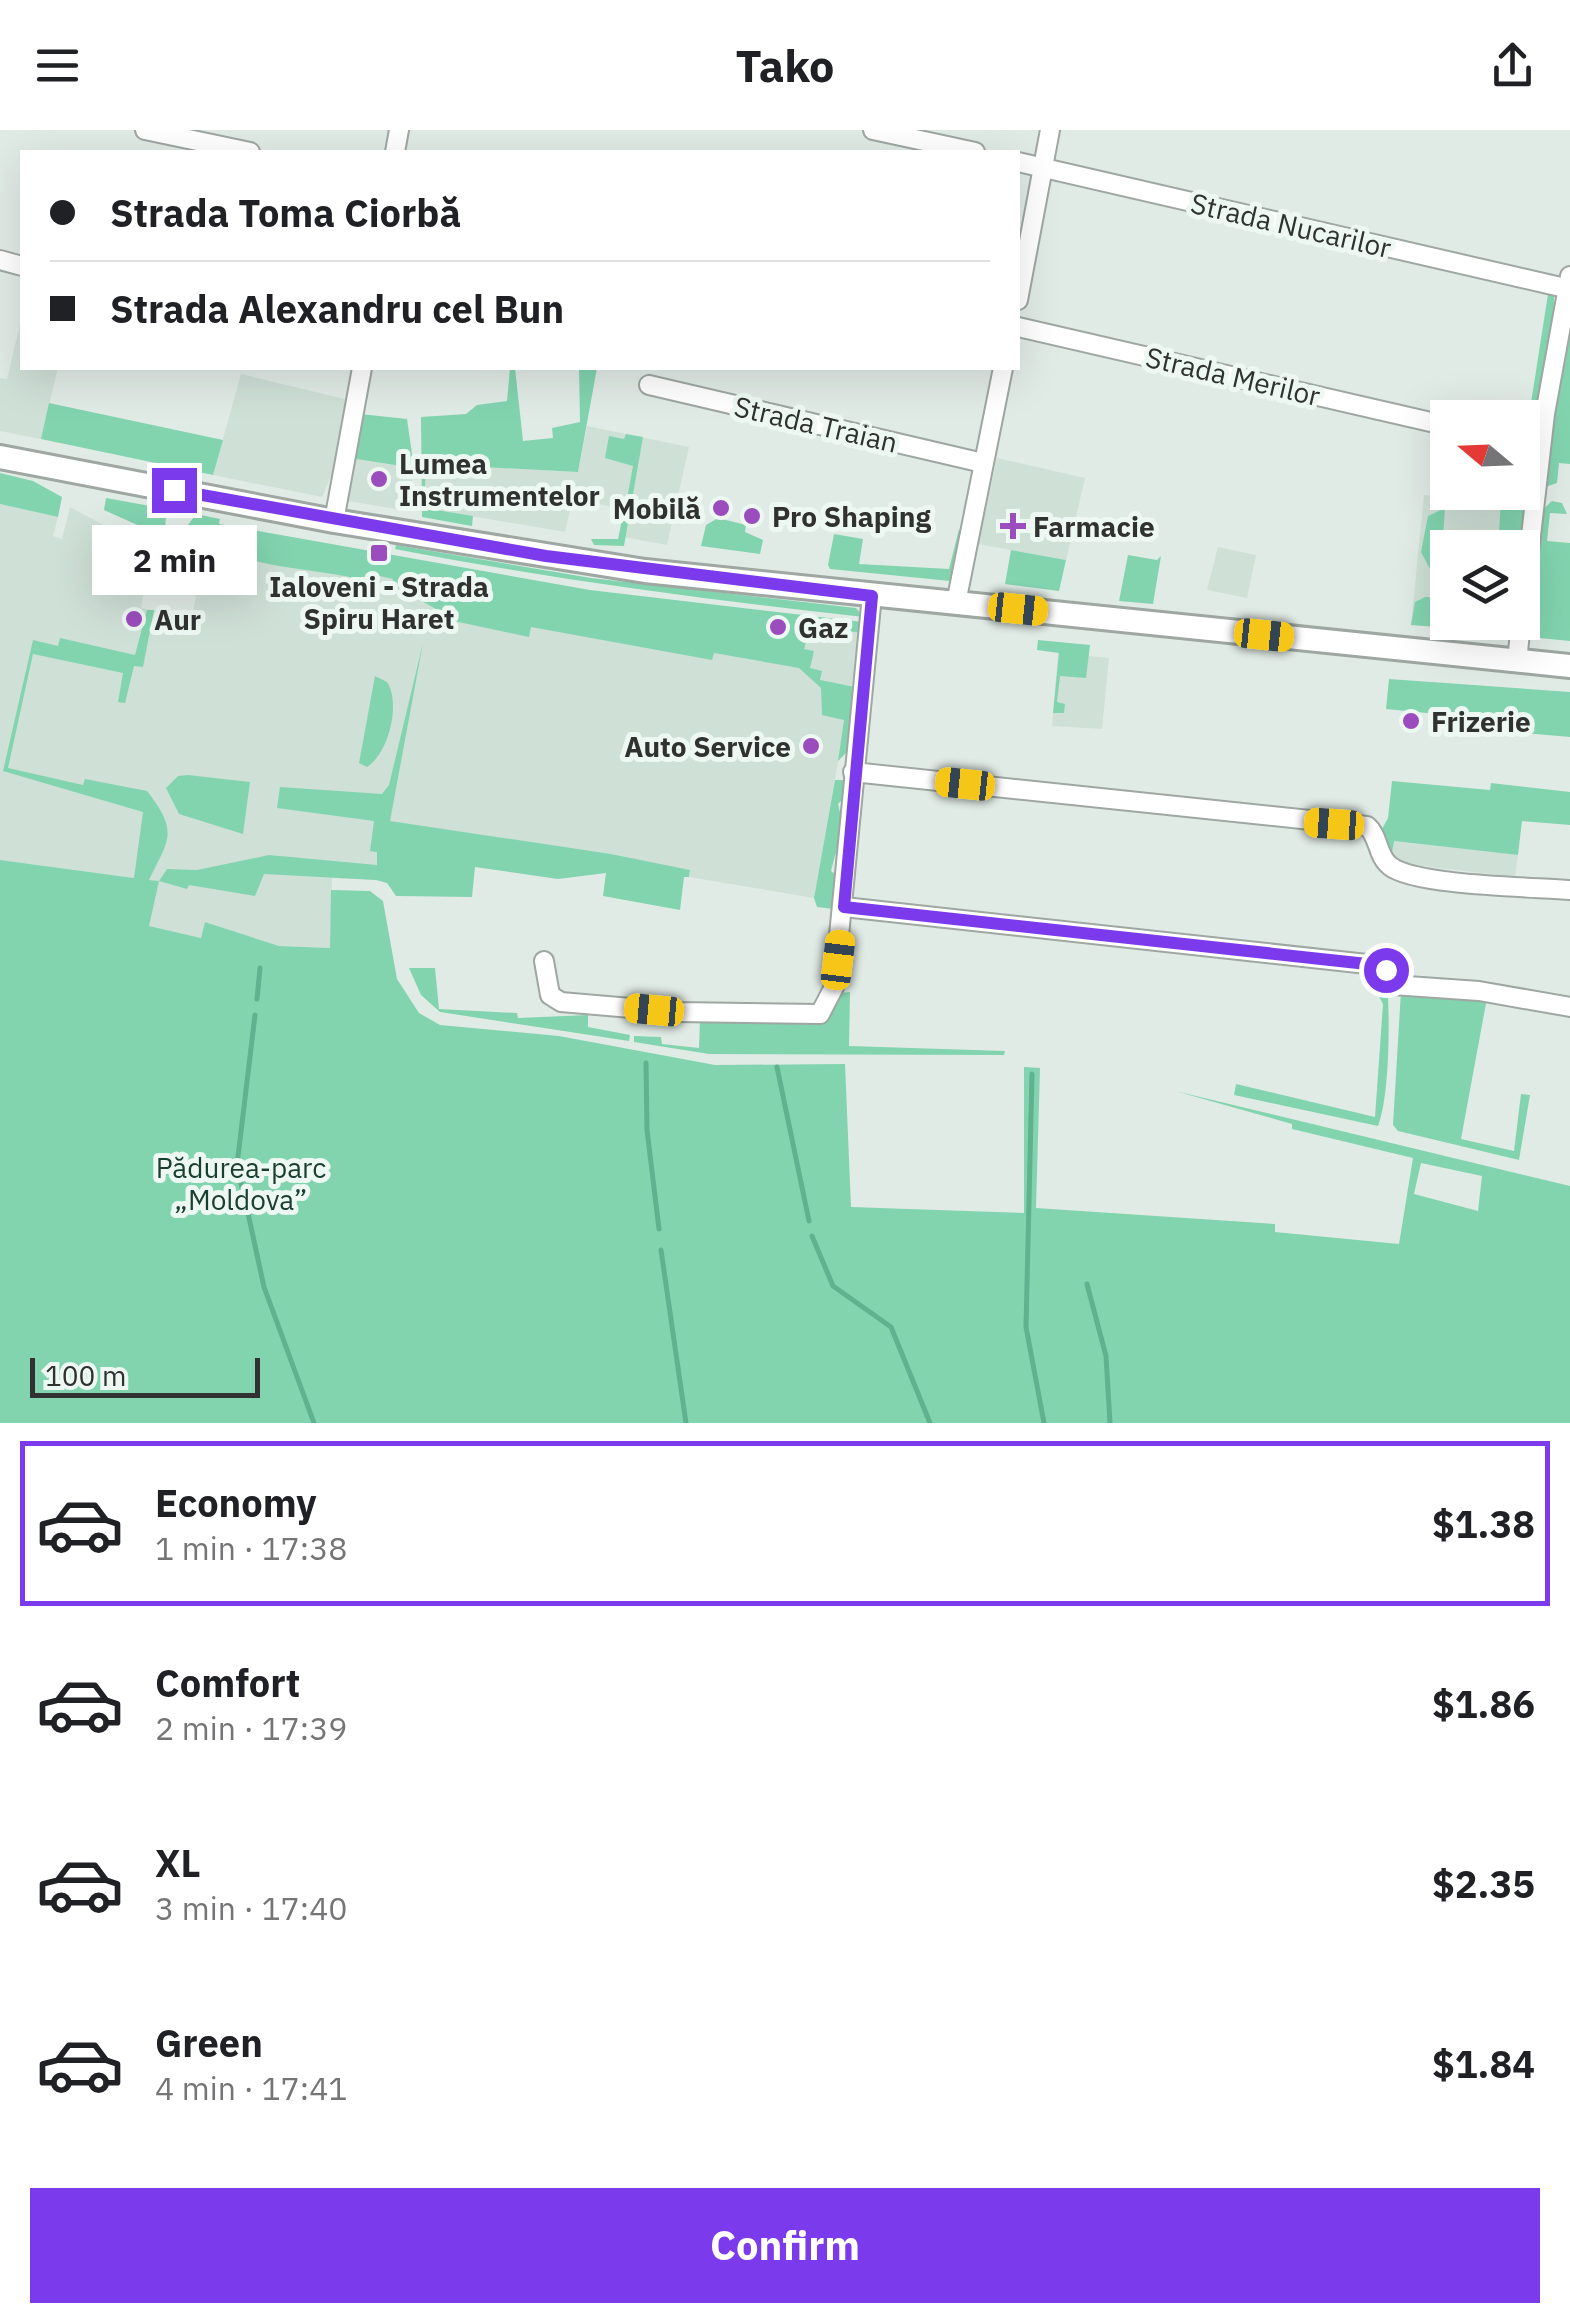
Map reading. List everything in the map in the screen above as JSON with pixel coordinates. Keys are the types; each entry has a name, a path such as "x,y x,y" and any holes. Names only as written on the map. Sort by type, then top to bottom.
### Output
{"main road":[{"path":"0,456 334,520 634,569 1570,666"}],"street":[{"path":"145,130 240,150"},
{"path":"873,130 966,150"},
{"path":"1020,289 1050,130"},
{"name":"Strada Nucarilor","path":"1020,162 1567,282"},
{"path":"1532,530 1567,282"},
{"name":"Strada Merilor","path":"1020,327 1430,422"},
{"path":"334,520 362,370"},
{"path":"956,603 1004,370"},
{"name":"Strada Traian","path":"649,385 983,463"},
{"path":"544,961 550,996 561,1002 809,1017 820,1014 834,987 844,907 853,772 872,596"},
{"path":"1517,662 1520,640"},
{"path":"853,772 1367,826 1385,861 1400,871 1427,878 1570,890"},
{"path":"844,907 1367,964 1386,970 1393,985 1479,990 1570,1006"}],"shaded area":[{"path":"20,324 20,370 58,370 41,439 0,431 0,378 7,379"},
{"path":"241,374 349,400 339,457 322,497 213,475"},
{"path":"587,426 689,447 667,545 623,537 628,510 573,499 565,532 423,508 426,464 578,472"},
{"path":"997,458 1085,478 1066,560 978,544"},
{"path":"354,459 414,468 408,511 348,501"},
{"path":"1424,495 1430,495 1430,510 1527,510 1524,530 1430,530 1430,627 1411,625"},
{"path":"0,504 58,517 53,536 62,539 70,507 150,550 141,608 192,617 205,549 220,551 222,540 714,633 811,625 861,633 814,898 689,877 690,871 611,854 379,820 376,880 332,878 330,948 279,946 205,922 201,938 148,926 158,881 0,860"},
{"path":"1218,547 1256,555 1247,598 1207,590"},
{"path":"1058,653 1109,658 1102,729 1052,726"},
{"path":"1393,841 1518,855 1515,877 1397,863 1391,858"}],"green space":[{"path":"1548,294 1554,296 1554,308 1540,408 1540,400 1531,400"},
{"path":"1570,299 1570,464 1559,463 1557,483 1545,487 1544,455"},
{"path":"510,370 515,370 523,441 553,438 552,428 580,422 579,370 597,370 578,472 426,464 424,508 473,516 472,526 422,517 421,417 466,414 477,405 507,401"},
{"path":"49,403 223,440 213,475 41,439"},
{"path":"360,414 407,419 414,468 356,459"},
{"path":"626,434 643,437 624,546 594,545 591,539 618,539 623,515 610,512 613,496 627,499 633,466 605,458 609,436 624,439"},
{"path":"0,473 33,481 62,497 58,517 0,504"},
{"path":"106,498 167,509 164,537 104,510"},
{"path":"1552,501 1562,503 1567,514 1550,513 1547,541 1570,543 1570,641 1540,638 1540,512"},
{"path":"1445,510 1444,530 1430,530 1430,569 1421,552 1428,516"},
{"path":"1500,510 1526,510 1524,530 1499,530"},
{"path":"196,514 220,519 219,524 590,590 863,622 861,633 811,625 804,649 814,651 810,668 822,671 820,680 855,687 847,752 838,761 844,720 822,715 821,688 799,668 714,653 712,660 531,627 529,637 449,620 449,616 392,585 393,579 366,573 363,580 268,564 255,561 257,547 223,541 220,551 193,544 188,525"},
{"path":"718,518 746,525 745,532 763,540 760,554 701,546 706,525"},
{"path":"959,529 961,549 950,581 830,569 828,565 834,534 863,539 859,564 949,569"},
{"path":"396,545 591,578 856,608 864,617 570,579 395,549"},
{"path":"1011,550 1066,560 1059,591 1005,584"},
{"path":"1128,555 1157,560 1161,556 1153,604 1119,601"},
{"path":"1430,597 1430,626 1411,625 1415,602"},
{"name":"Pădurea-parc „Moldova”","path":"147,610 154,610 143,667 134,666 125,703 118,702 123,673 33,654 8,768 83,785 85,779 147,791 164,816 168,836 149,880 159,881 149,926 201,938 205,922 279,946 330,948 331,890 370,891 383,901 397,979 419,1013 440,1025 559,1036 715,1065 845,1064 851,1207 1024,1213 1024,1067 1040,1068 1036,1208 1275,1224 1275,1232 1399,1244 1413,1158 1292,1129 1292,1124 1175,1091 1570,1186 1570,1423 0,1423 0,860 134,878 143,812 3,771 33,640 58,646 60,638 135,655","holes":["1421,1163 1482,1176 1478,1211 1414,1194"]},
{"path":"1038,640 1090,645 1086,678 1060,676 1057,702 1065,704 1064,713 1053,713 1059,653 1037,650"},
{"path":"423,643 390,821 611,854 690,870 689,877 684,877 680,910 603,896 606,873 558,879 475,867 472,897 396,896 387,883 376,880 264,874 255,896 189,885 187,889 159,881 167,869 197,870 269,855 377,865 377,852 370,851 374,821 277,808 280,787 382,794 389,785"},
{"path":"375,676 387,682 393,714 387,739 367,767 359,763"},
{"path":"1389,679 1570,692 1570,737 1468,728 1468,717 1386,709"},
{"path":"178,776 250,782 243,834 179,814 166,788"},
{"path":"835,780 847,780 846,796 838,804 843,825 831,871 839,877 834,909 817,907 814,898"},
{"path":"1392,781 1490,790 1491,783 1570,792 1570,825 1522,821 1518,855 1394,841 1391,858 1382,829 1388,818"},
{"path":"409,968 435,968 439,1009 517,1013 518,1018 588,1015 588,1027 630,1035 629,1041 440,1012 421,995"},
{"path":"1368,968 1387,981 1388,996 1387,1076 1378,1126 1234,1095 1236,1084 1375,1117 1383,1004 1376,991 1376,975 1364,974"},
{"path":"1401,991 1487,998 1461,1139 1514,1151 1521,1094 1530,1095 1519,1160 1398,1131 1393,1125"},
{"path":"850,992 849,1046 1005,1051 1004,1055 709,1054 634,1042 634,1036 661,1037 662,1044 699,1048 700,1018 823,1022 829,1019 840,993"}],"waterway":[{"path":"257,999 260,968"},
{"path":"242,1188 237,1165 255,1015"},
{"path":"646,1063 647,1130 659,1229"},
{"path":"777,1067 809,1221"},
{"path":"1032,1074 1026,1327 1044,1423"},
{"path":"246,1204 264,1287 314,1423"},
{"path":"812,1236 833,1286 891,1327 930,1423"},
{"path":"661,1250 686,1423"},
{"path":"1087,1284 1106,1356 1110,1423"}],"place":[{"name":"Lumea Instrumentelor","path":"379,479"},
{"name":"Mobilă","path":"721,508"},
{"name":"Pro Shaping","path":"752,516"},
{"name":"Farmacie","path":"1013,526"},
{"name":"Ialoveni - Strada Spiru Haret","path":"379,553"},
{"name":"Aur","path":"134,619"},
{"name":"Gaz","path":"778,627"},
{"name":"Frizerie","path":"1411,721"},
{"name":"Auto Service","path":"811,746"}],"route":[{"path":"174,490 546,556 872,596 853,772 844,907 1377,965 1386,970"}]}
